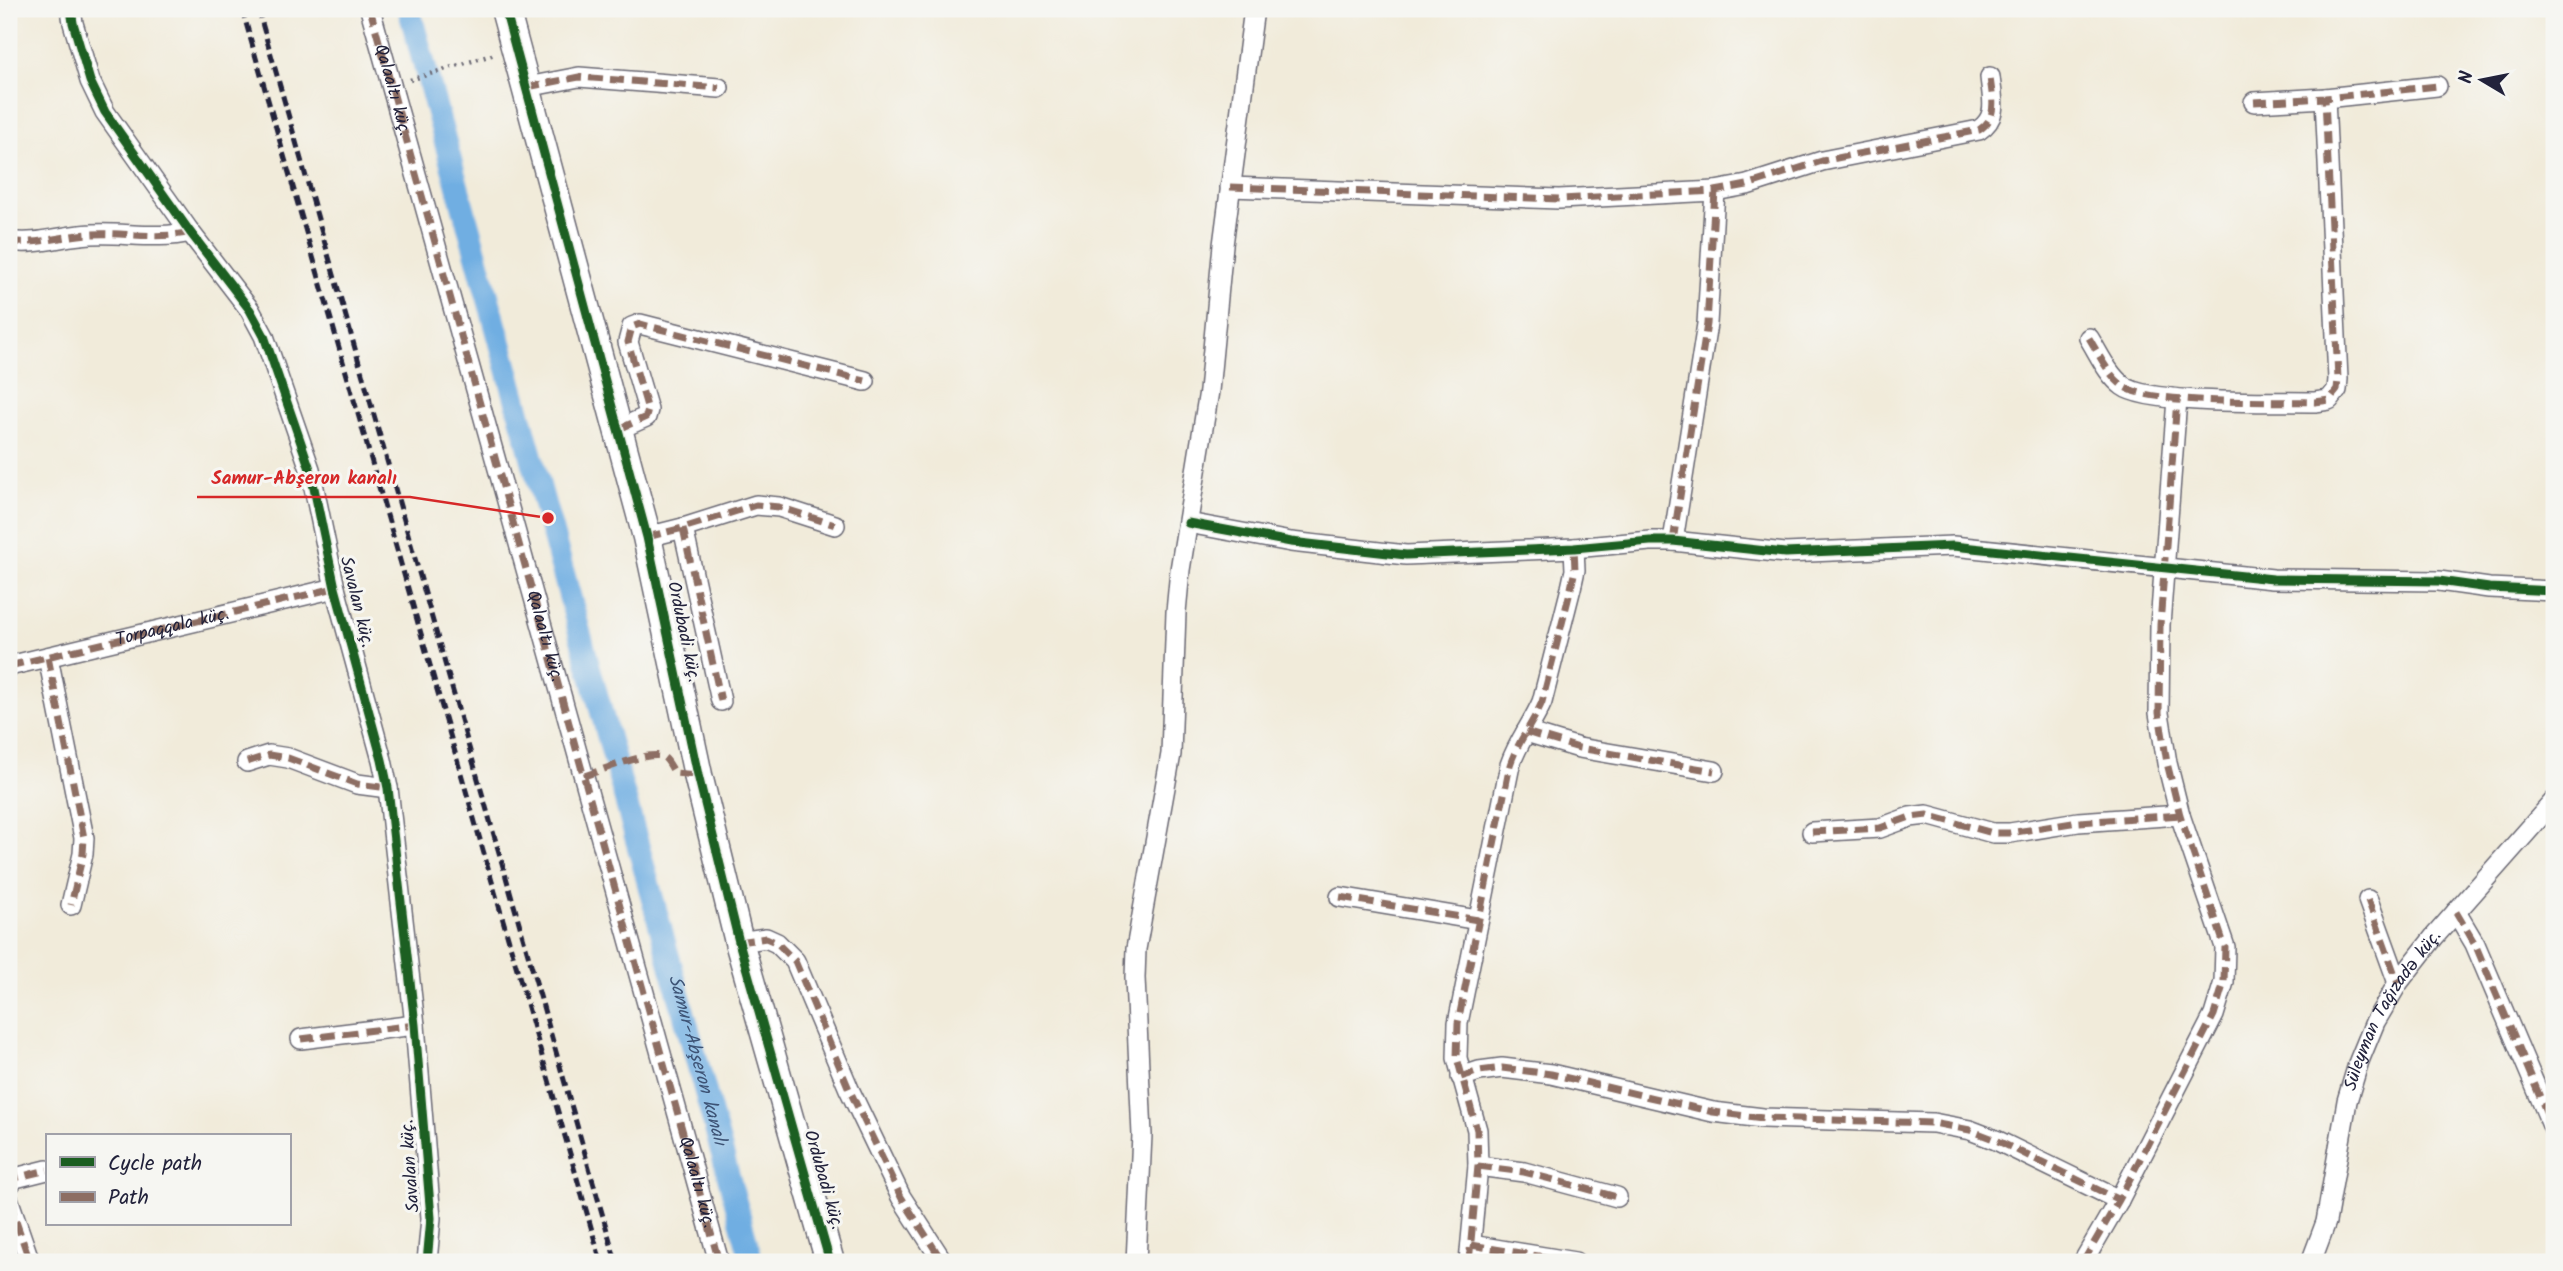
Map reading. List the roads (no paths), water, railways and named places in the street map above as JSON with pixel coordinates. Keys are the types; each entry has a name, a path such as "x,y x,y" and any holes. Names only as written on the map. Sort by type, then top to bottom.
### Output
{"street":[{"name":"Savalan küç.","path":"71,9 72,23 90,81 105,112 190,232 250,310 264,336 310,469 335,589 388,788 415,1025 431,1218 428,1262"},
{"name":"Qalaaltı küç.","path":"370,9 719,1262"},
{"name":"Ordubadi küç.","path":"505,9 647,537 695,763 739,942 830,1262"},
{"path":"1136,1262 1142,1135 1136,949 1171,754 1176,612 1209,391 1230,187 1254,9"},
{"path":"527,87 579,77 719,88"},
{"path":"1230,187 1559,199 1715,191 1746,185 1822,161 1979,130 1989,124 1993,109 1990,77"},
{"path":"2254,102 2325,98 2437,86"},
{"path":"2089,338 2113,377 2124,388 2136,393 2177,399 2329,400 2337,390 2338,365 2325,98"},
{"path":"1674,541 1707,324 1715,191"},
{"path":"9,241 26,243 94,234 175,236 190,232"},
{"path":"619,429 646,417 648,410 628,342 632,327 640,324 865,381"},
{"path":"2083,1262 2119,1200 2214,1015 2224,982 2225,947 2180,815 2166,763 2159,713 2158,673 2177,399"},
{"path":"647,537 756,505 779,507 835,525"},
{"path":"1188,523 1291,542 1406,555 1574,548 1650,541 1674,541 1785,553 1953,546 2273,579 2439,581 2500,589 2554,591"},
{"path":"683,528 721,701"},
{"path":"1574,548 1575,570 1542,702 1517,744 1510,765 1458,1023 1457,1058 1477,1130 1478,1166 1470,1254 1576,1262"},
{"name":"Torpaqqala küç.","path":"9,666 335,589"},
{"path":"48,657 84,838 71,905"},
{"path":"1526,732 1579,748 1714,771"},
{"path":"247,762 269,755 288,758 357,784 388,788"},
{"name":"Süleyman Tağızadə küç.","path":"2311,1262 2326,1222 2347,1101 2359,1061 2375,1023 2398,983 2456,912 2554,801"},
{"path":"1812,832 1880,828 1910,817 1927,815 1993,833 2010,833 2078,822 2180,815"},
{"path":"1340,897 1478,920"},
{"path":"2368,900 2398,983"},
{"path":"2456,912 2475,944 2554,1130"},
{"path":"739,942 766,938 777,943 794,961 849,1088 901,1197 943,1262"},
{"path":"301,1039 415,1025"},
{"path":"1461,1077 1479,1070 1502,1068 1551,1074 1713,1112 1763,1118 1933,1123 1970,1130 1996,1140 2119,1200"},
{"path":"1478,1166 1524,1172 1617,1196"},
{"path":"9,1185 15,1178 46,1170"},
{"path":"9,1202 30,1262"}],"waterway":[{"name":"Samur-Abşeron kanalı","path":"409,9 752,1262"}],"railway":[{"path":"242,9 601,1262"},
{"path":"258,9 616,1262"}],"place":[{"name":"Samur-Abşeron kanalı","path":"548,518"}]}
